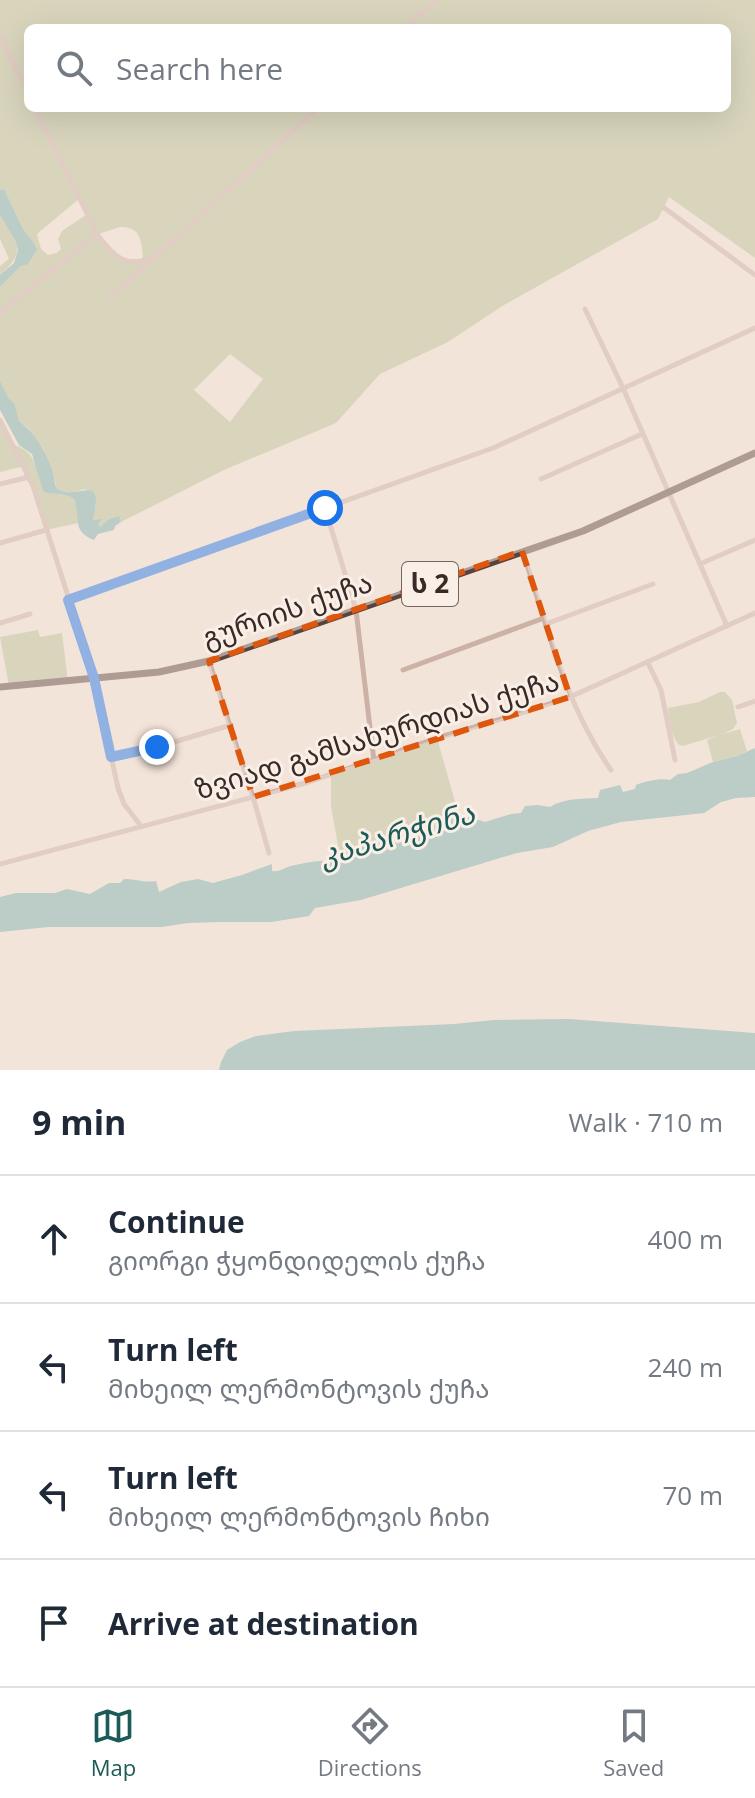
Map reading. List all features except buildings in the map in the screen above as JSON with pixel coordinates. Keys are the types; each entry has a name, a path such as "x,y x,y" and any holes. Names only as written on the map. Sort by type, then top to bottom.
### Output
{"highway":[{"name":"გურიის ქუჩა","path":"0,687 159,672 209,661 583,531 755,453"}],"street":[{"path":"409,24 436,0"},
{"path":"0,36 24,85"},
{"path":"37,112 97,234 110,253 133,262 143,262 158,255"},
{"path":"110,298 314,112"},
{"path":"663,207 755,275"},
{"path":"0,313 97,234"},
{"path":"585,309 727,626"},
{"path":"68,600 493,448 755,328"},
{"path":"0,420 29,477 94,678 118,788 124,804 141,826"},
{"path":"541,479 642,434"},
{"path":"0,484 29,477"},
{"path":"325,508 356,610 374,761"},
{"path":"0,535 1,543 46,530"},
{"path":"700,564 755,540"},
{"path":"522,551 570,697 596,749 611,770"},
{"path":"403,670 653,584"},
{"name":"ზვიად გამსახურდიას ქუჩა","path":"0,864 306,783 570,697 755,613"},
{"path":"0,623 30,614"},
{"path":"209,661 269,853"},
{"path":"648,663 661,690 675,760"},
{"path":"738,707 755,701"},
{"path":"111,757 231,725"}],"highlighted area":[{"path":"522,551 570,697 253,797 209,661"}],"green space":[{"path":"0,0 755,0 755,258 669,197 658,219 504,305 448,342 380,374 336,423 224,470 121,522 119,517 109,519 100,527 98,524 101,520 93,520 96,505 86,489 67,493 57,489 43,448 19,421 0,381 0,287 21,266 31,239 4,189 0,190","holes":["79,199 87,214 62,231 58,239 61,249 48,255 41,249 37,234","120,227 137,233 143,261 121,259 98,234","230,354 263,379 230,422 194,390"]},
{"path":"0,215 15,240 17,252 0,275 0,266 9,259 0,239"},
{"path":"0,420 14,445 31,457 43,492 74,499 78,523 46,530 25,466 0,472"},
{"path":"38,630 40,637 62,633 68,681 9,686 0,637"},
{"path":"725,692 732,700 737,723 723,734 740,729 747,751 713,762 707,740 719,735 679,745 672,732 668,708 699,702"},
{"path":"437,738 460,819 453,819 436,831 406,839 388,850 373,846 351,850 340,857 331,806 331,775"}],"water":[{"path":"4,189 23,229 37,249 28,264 21,266 0,287 0,275 14,263 18,250 0,215 0,190"},
{"path":"0,381 14,403 19,421 34,436 46,455 57,489 65,492 92,491 96,505 93,520 102,519 98,524 100,527 109,519 119,516 121,522 114,530 98,534 94,540 79,528 74,499 43,492 32,454 19,445 0,410"},
{"path":"755,748 755,797 721,802 704,813 621,822 588,831 553,847 517,853 361,900 315,908 309,916 271,922 188,923 162,927 48,927 0,932 0,897 16,893 55,893 67,889 90,894 124,879 156,881 159,892 181,882 198,879 213,883 272,864 272,871 275,871 311,862 331,862 355,848 373,846 388,850 406,839 436,831 453,819 470,817 485,822 521,813 525,806 550,807 567,800 598,798 600,790 620,785 623,792 635,789 636,785 644,782 670,780 678,774"},
{"path":"569,1019 755,1033 755,1070 219,1070 227,1050 256,1036 294,1031 494,1020"}],"route":[{"path":"157,747 111,757 94,678 68,600 325,508"}],"water label":[{"name":"კაპარჭინა","path":"397,835"}]}
